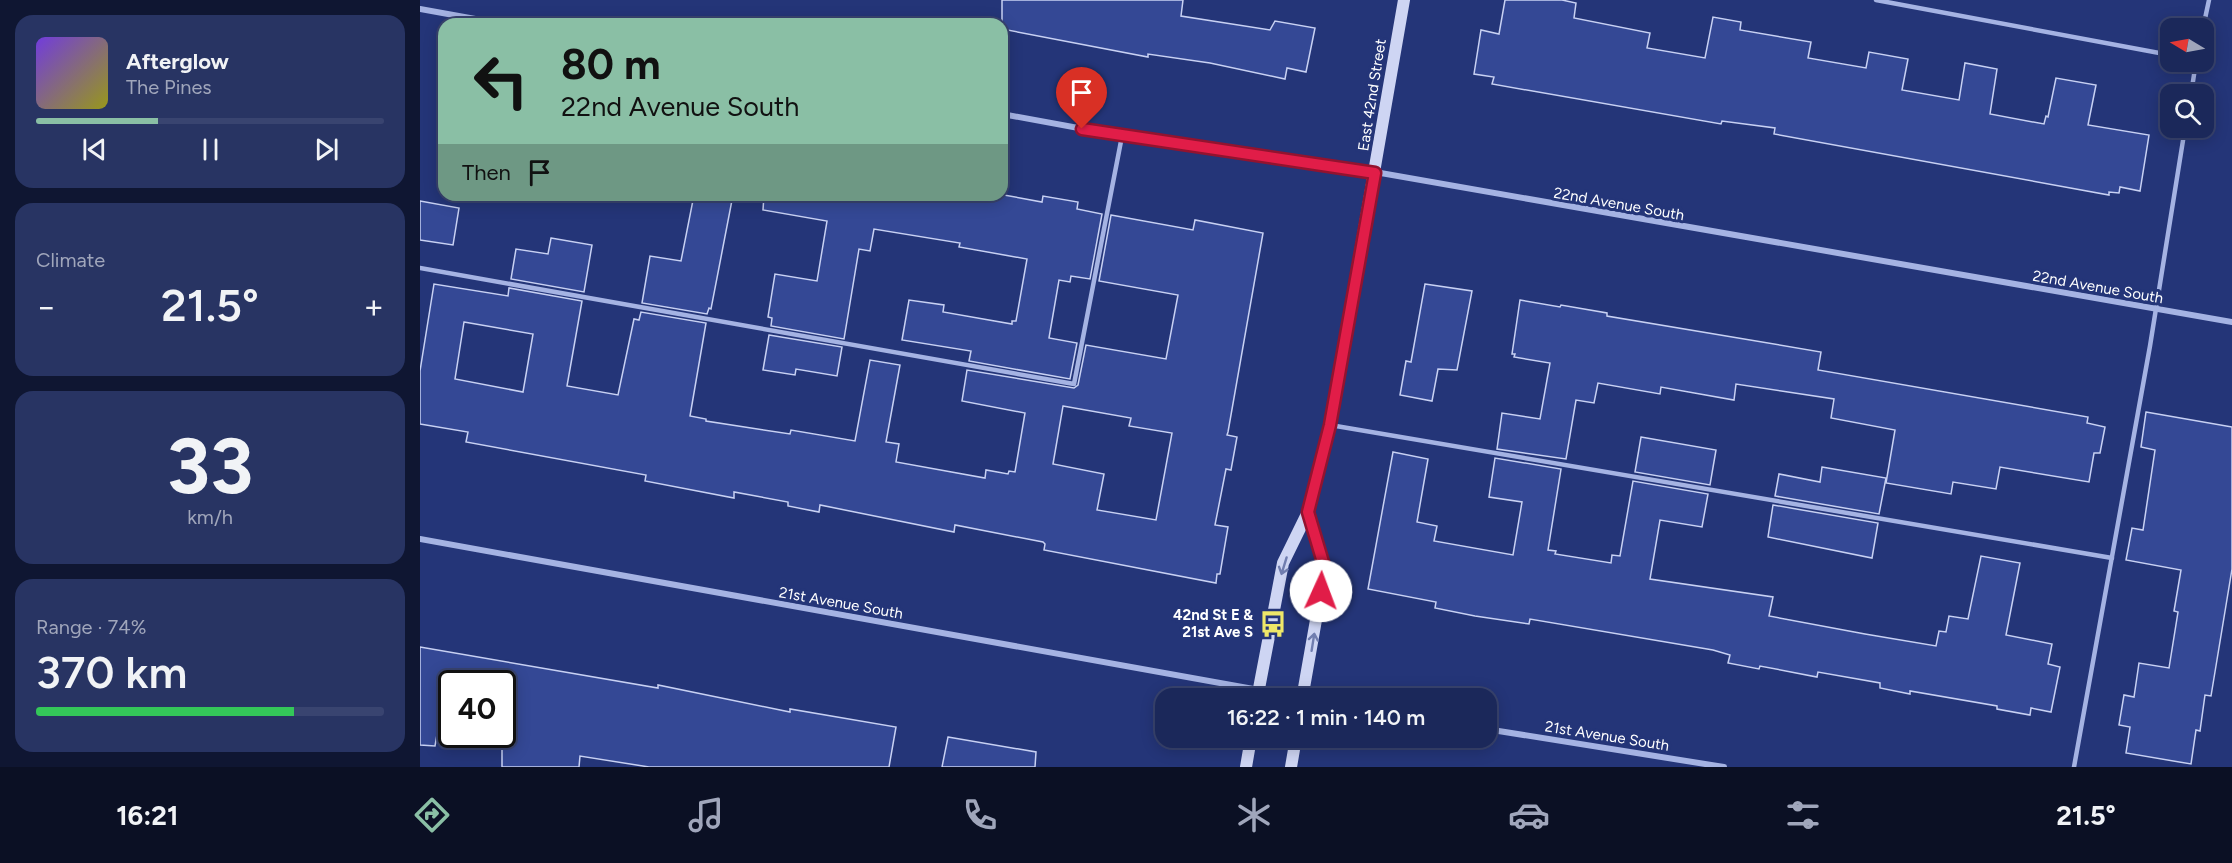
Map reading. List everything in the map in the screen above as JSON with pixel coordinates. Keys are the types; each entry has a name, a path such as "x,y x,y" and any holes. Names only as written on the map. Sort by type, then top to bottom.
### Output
{"street":[{"name":"East 42nd Street","path":"1259,688 1283,563 1308,512 1330,425 1404,0"},
{"path":"420,9 470,18"},
{"name":"22nd Avenue South","path":"1008,115 1122,136 1375,173 2232,322"},
{"path":"1306,688 1325,569 1308,512"},
{"name":"21st Avenue South","path":"420,539 1220,688"},
{"name":"21st Avenue South","path":"1497,731 1724,767"},
{"path":"1246,767 1249,748"},
{"path":"1291,767 1294,748"}],"lane":[{"path":"1876,0 2160,53"},
{"path":"2205,18 2209,0"},
{"path":"420,267 1074,384 1122,136"},
{"path":"2074,767 2184,138"},
{"path":"1330,425 2112,558"}],"building":[{"path":"1002,0 1183,0 1181,16 1270,30 1275,21 1315,28 1306,72 1287,68 1285,79 1210,63 1148,54 1148,57 1008,30 1008,18 1002,18"},
{"path":"1505,0 1562,0 1576,3 1574,18 1650,33 1647,48 1705,58 1713,17 1741,22 1740,30 1811,42 1808,58 1866,68 1869,52 1908,59 1902,90 1959,100 1965,63 1997,69 1990,114 2044,124 2046,116 2048,117 2056,78 2096,85 2088,125 2149,135 2140,191 2120,187 2119,193 2109,192 2109,195 1774,134 1775,128 1722,121 1721,124 1492,84 1494,77 1474,74 1481,30 1499,34"},
{"path":"1008,196 1042,202 1043,196 1078,202 1077,209 1102,214 1090,279 1071,276 1070,282 1059,280 1049,338 1077,343 1070,379 969,361 971,351 902,340 909,300 944,305 943,312 1012,324 1012,321 1016,321 1027,259 959,247 960,243 874,229 870,251 859,249 844,339 771,326 772,318 768,317 775,274 817,281 827,221 763,210 764,201 1008,201"},
{"path":"420,201 459,208 453,245 420,240"},
{"path":"693,201 732,201 711,309 709,308 707,314 642,303 650,256 681,261"},
{"path":"1111,215 1193,230 1195,220 1263,233 1227,435 1237,437 1231,470 1226,469 1215,525 1228,527 1220,574 1217,574 1216,583 1044,550 1043,542 955,525 954,532 820,505 819,512 788,506 788,502 734,492 734,498 645,481 646,475 466,442 468,432 420,424 420,371 434,284 508,296 509,288 582,301 567,386 618,395 634,319 639,320 641,312 706,323 690,416 706,419 706,421 790,434 791,430 855,441 870,360 900,365 886,442 899,444 896,462 985,478 986,470 1008,474 1009,471 1015,472 1025,413 962,401 967,370 1074,388 1078,385 1086,345 1166,359 1178,295 1099,281","holes":["464,322 533,334 523,392 455,379","1063,406 1131,418 1129,426 1172,433 1156,520 1097,510 1104,474 1053,464"]},
{"path":"551,238 592,245 584,292 511,279 516,249 548,254"},
{"path":"1425,284 1472,291 1457,370 1438,369 1432,401 1400,395 1406,361 1411,362"},
{"path":"1520,300 1560,307 1561,305 1607,313 1607,316 1821,352 1818,370 2088,417 2087,423 2105,427 2100,453 2094,453 2089,482 2000,467 1996,489 1953,482 1951,494 1886,483 1895,430 1831,418 1834,399 1736,384 1734,400 1661,387 1660,394 1598,383 1594,403 1576,400 1566,459 1497,449 1502,413 1540,419 1550,363 1514,357 1515,354 1512,354"},
{"path":"769,335 842,347 837,376 796,369 795,375 763,370"},
{"path":"2146,412 2232,427 2232,569 2211,696 2205,695 2200,731 2196,730 2191,764 2126,753 2130,727 2119,725 2124,695 2134,697 2139,663 2169,668 2178,612 2174,611 2181,570 2126,560 2132,528 2143,530 2155,450 2141,447"},
{"path":"1641,437 1716,450 1710,485 1635,472"},
{"path":"1393,452 1428,459 1417,522 1437,526 1434,541 1513,555 1522,502 1489,497 1495,458 1561,469 1548,550 1556,551 1555,554 1611,563 1612,555 1620,556 1633,481 1708,494 1702,527 1660,520 1650,579 1773,597 1769,616 1865,634 1936,646 1939,631 1946,632 1949,616 1968,619 1981,556 2020,563 2006,635 2052,644 2048,664 2060,667 2051,712 2031,708 2030,715 1997,709 1997,706 1880,688 1880,683 1818,672 1817,677 1760,666 1759,669 1728,663 1730,655 1713,650 1530,619 1529,624 1475,616 1435,608 1436,602 1368,589"},
{"path":"1822,467 1886,478 1879,514 1775,496 1779,474 1820,482"},
{"path":"1773,505 1878,523 1872,558 1768,537"},
{"path":"420,647 658,688 658,685 790,712 790,709 896,727 889,767 649,767 580,756 579,767 502,767 502,748 516,748 516,670 438,670 438,729 435,746 420,745"},
{"path":"948,737 1036,752 1035,767 942,767"}],"place":[{"name":"42nd St E & 21st Ave S","path":"1273,624"}],"route":[{"path":"1082,129 1335,165 1375,173 1330,425 1308,512 1325,569 1321,591"}]}
